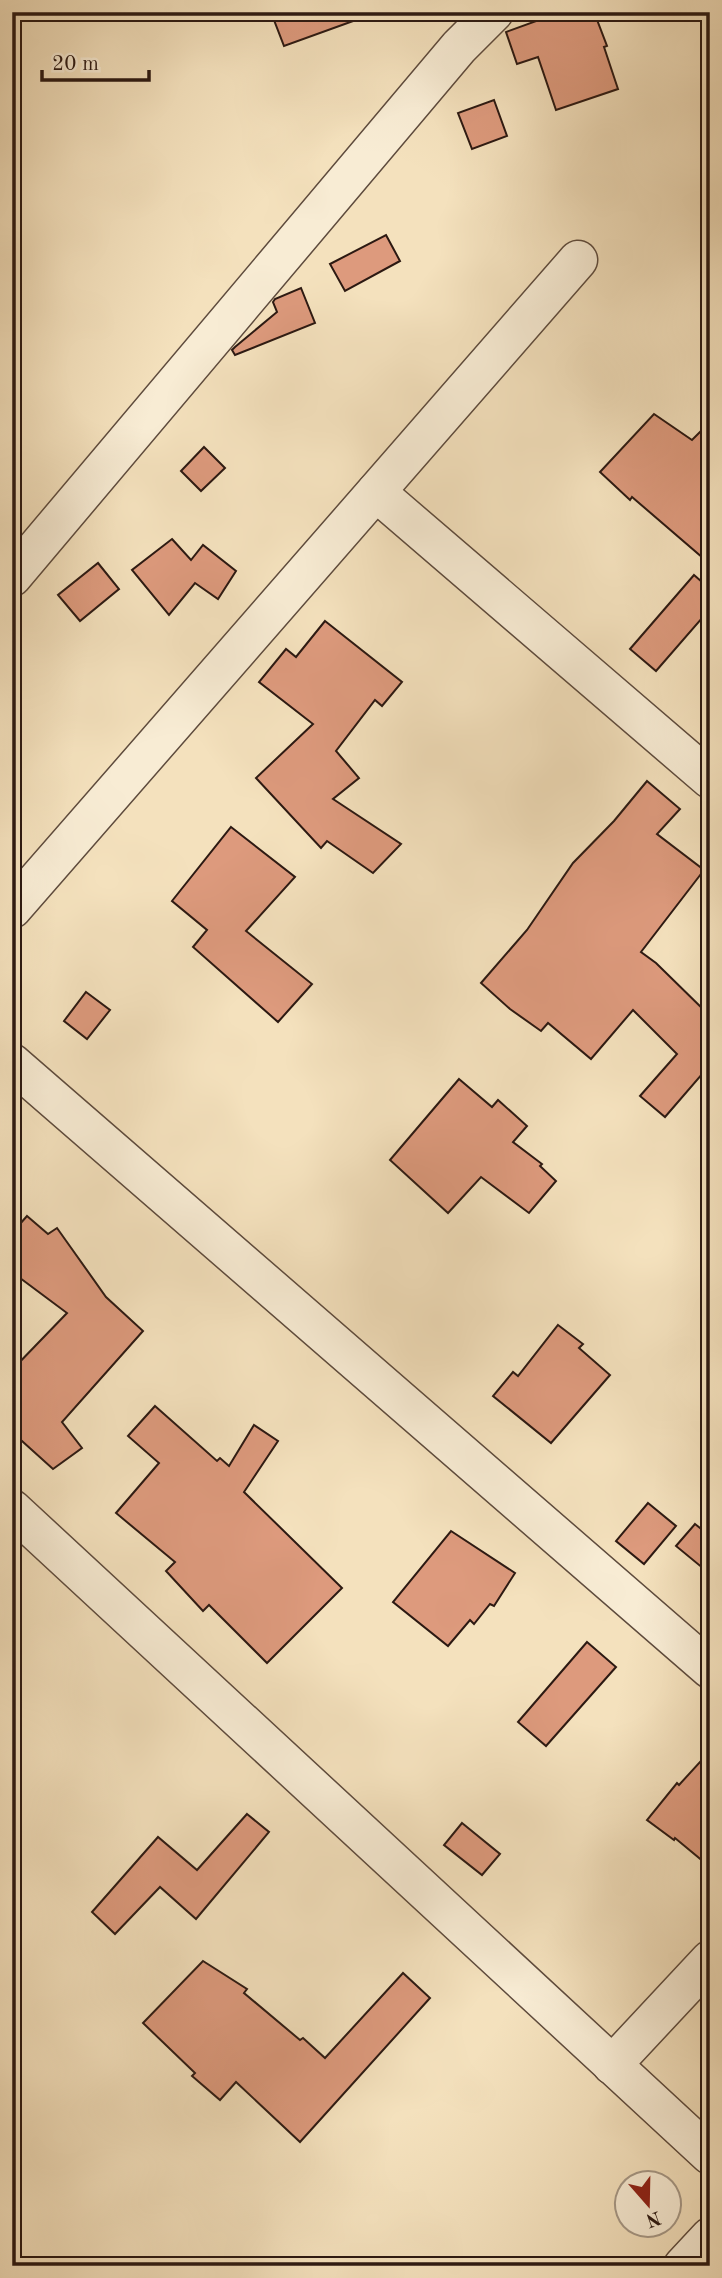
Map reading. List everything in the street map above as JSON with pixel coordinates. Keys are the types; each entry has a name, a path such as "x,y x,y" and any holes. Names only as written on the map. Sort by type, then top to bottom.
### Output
{"street":[{"path":"12,578 459,47 494,12"},
{"path":"12,909 578,260"},
{"path":"376,492 710,779"},
{"path":"12,1063 710,1669"},
{"path":"12,1509 710,2155"},
{"path":"612,2065 710,1960"},
{"path":"683,2266 710,2237"}],"building":[{"path":"296,12 367,12 367,16 284,46 274,20"},
{"path":"561,12 594,12 607,46 604,47 618,89 556,110 538,57 517,64 506,32"},
{"path":"494,100 507,136 472,149 458,113"},
{"path":"386,235 400,261 345,291 330,264"},
{"path":"301,288 315,323 235,355 232,350 277,312 273,302 275,299"},
{"path":"654,414 692,440 710,422 710,564 632,497 630,500 600,472"},
{"path":"204,447 225,468 201,491 181,471"},
{"path":"172,539 191,560 203,545 236,571 218,599 195,583 169,615 132,570"},
{"path":"98,563 119,589 80,621 58,595"},
{"path":"694,575 710,589 710,609 656,671 630,649"},
{"path":"325,621 402,682 382,706 375,700 336,751 359,778 333,799 401,844 373,873 327,841 321,848 256,778 313,724 259,682 286,649 296,657"},
{"path":"647,781 680,809 657,834 704,870 641,952 656,963 710,1016 710,1065 665,1117 640,1096 677,1054 633,1010 591,1059 548,1023 541,1031 510,1009 481,983 527,930 573,863 614,821"},
{"path":"231,827 295,877 246,931 312,984 278,1022 193,947 207,930 172,901"},
{"path":"86,992 110,1010 87,1039 64,1021"},
{"path":"459,1079 492,1107 498,1100 527,1126 513,1142 542,1164 540,1166 556,1181 529,1213 481,1177 448,1213 390,1160"},
{"path":"27,1216 48,1234 57,1228 106,1297 143,1331 62,1422 82,1448 53,1469 12,1432 12,1370 67,1313 12,1272 12,1233"},
{"path":"558,1325 583,1344 579,1348 610,1375 551,1443 493,1396 513,1372 518,1376"},
{"path":"155,1406 217,1461 220,1458 229,1466 254,1425 278,1441 244,1492 342,1588 267,1663 209,1605 203,1611 166,1571 175,1562 116,1513 159,1463 128,1436"},
{"path":"648,1503 676,1526 644,1564 616,1541"},
{"path":"695,1524 710,1536 710,1574 676,1546"},
{"path":"451,1531 515,1573 494,1606 490,1604 474,1624 470,1620 448,1646 393,1602"},
{"path":"587,1642 616,1667 546,1746 518,1722"},
{"path":"710,1751 710,1867 675,1838 674,1840 647,1820 677,1783 679,1785"},
{"path":"247,1814 269,1832 196,1919 160,1887 115,1934 92,1912 158,1837 197,1870"},
{"path":"462,1823 500,1854 482,1875 444,1845"},
{"path":"203,1961 247,1989 244,1993 325,2058 403,1973 430,1998 300,2142 236,2082 220,2100 192,2076 195,2073 143,2023"}]}
